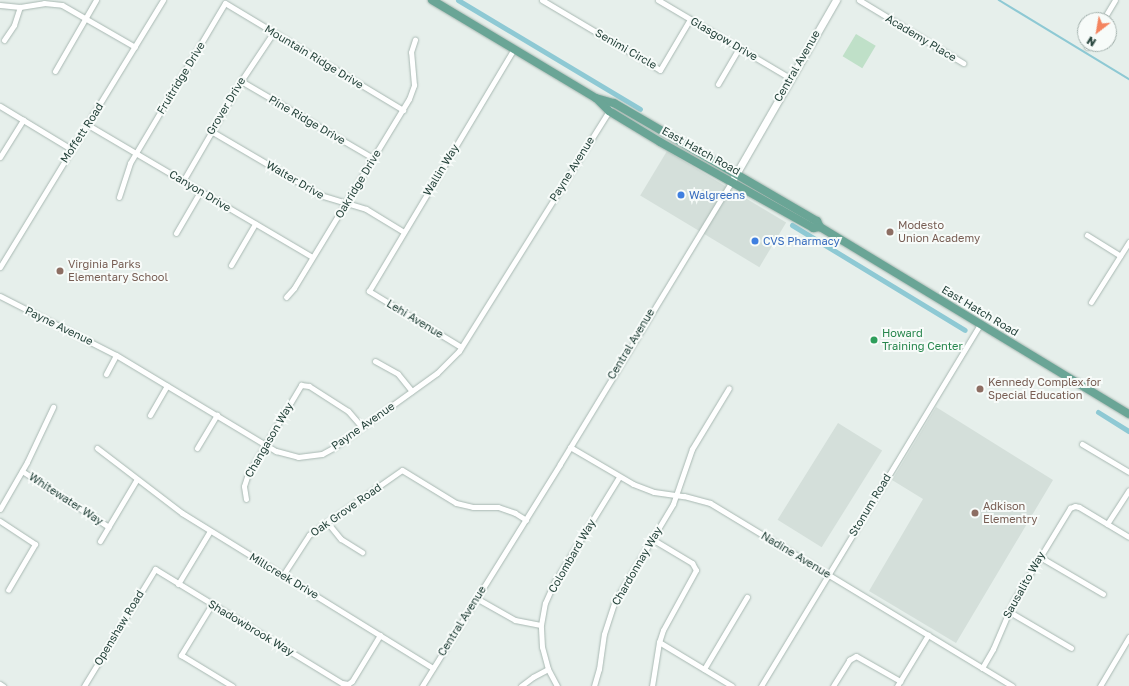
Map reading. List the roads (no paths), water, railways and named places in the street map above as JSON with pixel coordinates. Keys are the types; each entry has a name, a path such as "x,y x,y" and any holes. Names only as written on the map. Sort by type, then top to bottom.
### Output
{"main road":[{"name":"East Hatch Road","path":"432,0 596,98 609,111 734,178"},
{"name":"East Hatch Road","path":"596,98 614,103 813,228 820,227 1129,414"}],"street":[{"path":"55,71 96,0"},
{"name":"Moffett Road","path":"0,267 71,149 88,125 164,0"},
{"name":"Senimi Circle","path":"542,0 660,70 690,19"},
{"name":"Glasgow Drive","path":"658,0 790,78"},
{"name":"Central Avenue","path":"422,686 526,520 734,178 836,0"},
{"name":"Academy Place","path":"859,0 963,63"},
{"path":"1108,12 1115,0"},
{"path":"0,6 20,7 53,3 62,5 135,47"},
{"name":"Mountain Ridge Drive","path":"226,3 403,110"},
{"name":"Fruitridge Drive","path":"119,197 125,173 136,153 226,3"},
{"path":"4,40 14,25 20,7"},
{"name":"Grover Drive","path":"183,181 241,81 273,32"},
{"name":"Oakridge Drive","path":"286,297 294,288 410,99 414,86 411,52 415,40"},
{"path":"718,84 739,48"},
{"name":"Wallin Way","path":"369,291 514,49"},
{"name":"Pine Ridge Drive","path":"241,81 373,158"},
{"name":"Payne Avenue","path":"0,296 116,355 266,445 290,456 313,456 333,448 442,369 461,347 614,103"},
{"path":"0,106 71,149"},
{"path":"0,158 23,120"},
{"name":"Canyon Drive","path":"88,125 312,257"},
{"name":"Walter Drive","path":"211,131 320,195 366,209 404,232"},
{"path":"176,233 200,192"},
{"path":"232,265 255,224"},
{"path":"1087,235 1120,256"},
{"path":"1091,302 1129,242"},
{"name":"Lehi Avenue","path":"369,291 461,347"},
{"name":"Stonum Road","path":"761,686 980,324"},
{"path":"106,374 116,355"},
{"path":"375,361 398,374 412,391"},
{"name":"Changason Way","path":"246,499 244,486 248,474 303,384 309,386 348,411 362,427"},
{"path":"150,415 167,385"},
{"name":"Chardonnay Way","path":"594,686 599,669 604,634 612,609 677,495 692,449 729,388"},
{"path":"0,509 22,472 53,407"},
{"path":"197,448 217,415"},
{"path":"1082,444 1129,472"},
{"name":"Nadine Avenue","path":"570,447 619,477 643,488 710,503 1012,686"},
{"name":"Millcreek Drive","path":"97,448 182,514 433,668"},
{"name":"Oak Grove Road","path":"283,575 305,540 327,522 402,470 456,503 473,507 498,507 515,513 526,520"},
{"name":"Whitewater Way","path":"22,472 109,527"},
{"name":"Colombard Way","path":"557,686 548,669 542,647 541,625 550,592 619,477"},
{"path":"100,541 137,479"},
{"path":"1129,490 1107,524 1129,537"},
{"name":"Sausalito Way","path":"982,668 993,649 1008,611 1068,510 1072,507 1080,507 1107,524"},
{"path":"0,521 35,544 8,590"},
{"path":"327,522 341,539 362,552"},
{"path":"178,584 210,531"},
{"path":"652,539 692,563 696,570 667,621 659,642 652,686"},
{"path":"1040,557 1103,594"},
{"name":"Shadowbrook Way","path":"155,569 342,684 348,684 352,681 380,636"},
{"name":"Openshaw Road","path":"84,686 155,569"},
{"path":"704,669 747,597"},
{"path":"476,598 515,620 541,625"},
{"path":"212,604 180,655 232,686"},
{"path":"1008,611 1071,648"},
{"path":"833,686 849,660 854,656 860,656 899,684 928,635"},
{"path":"1100,686 1129,637"},
{"path":"659,642 732,686"},
{"path":"521,686 533,677 548,669"}],"waterway":[{"path":"458,0 640,109"},
{"path":"999,0 1129,79"},
{"path":"792,225 965,330"},
{"path":"1098,412 1129,431"}],"place":[{"name":"Walgreens","path":"681,195"},
{"name":"Modesto Union Academy","path":"890,232"},
{"name":"CVS Pharmacy","path":"755,241"},
{"name":"Virginia Parks Elementary School","path":"60,271"},
{"name":"Howard Training Center","path":"874,340"},
{"name":"Kennedy Complex for Special Education","path":"980,389"},
{"name":"Adkison Elementry","path":"975,513"}]}
